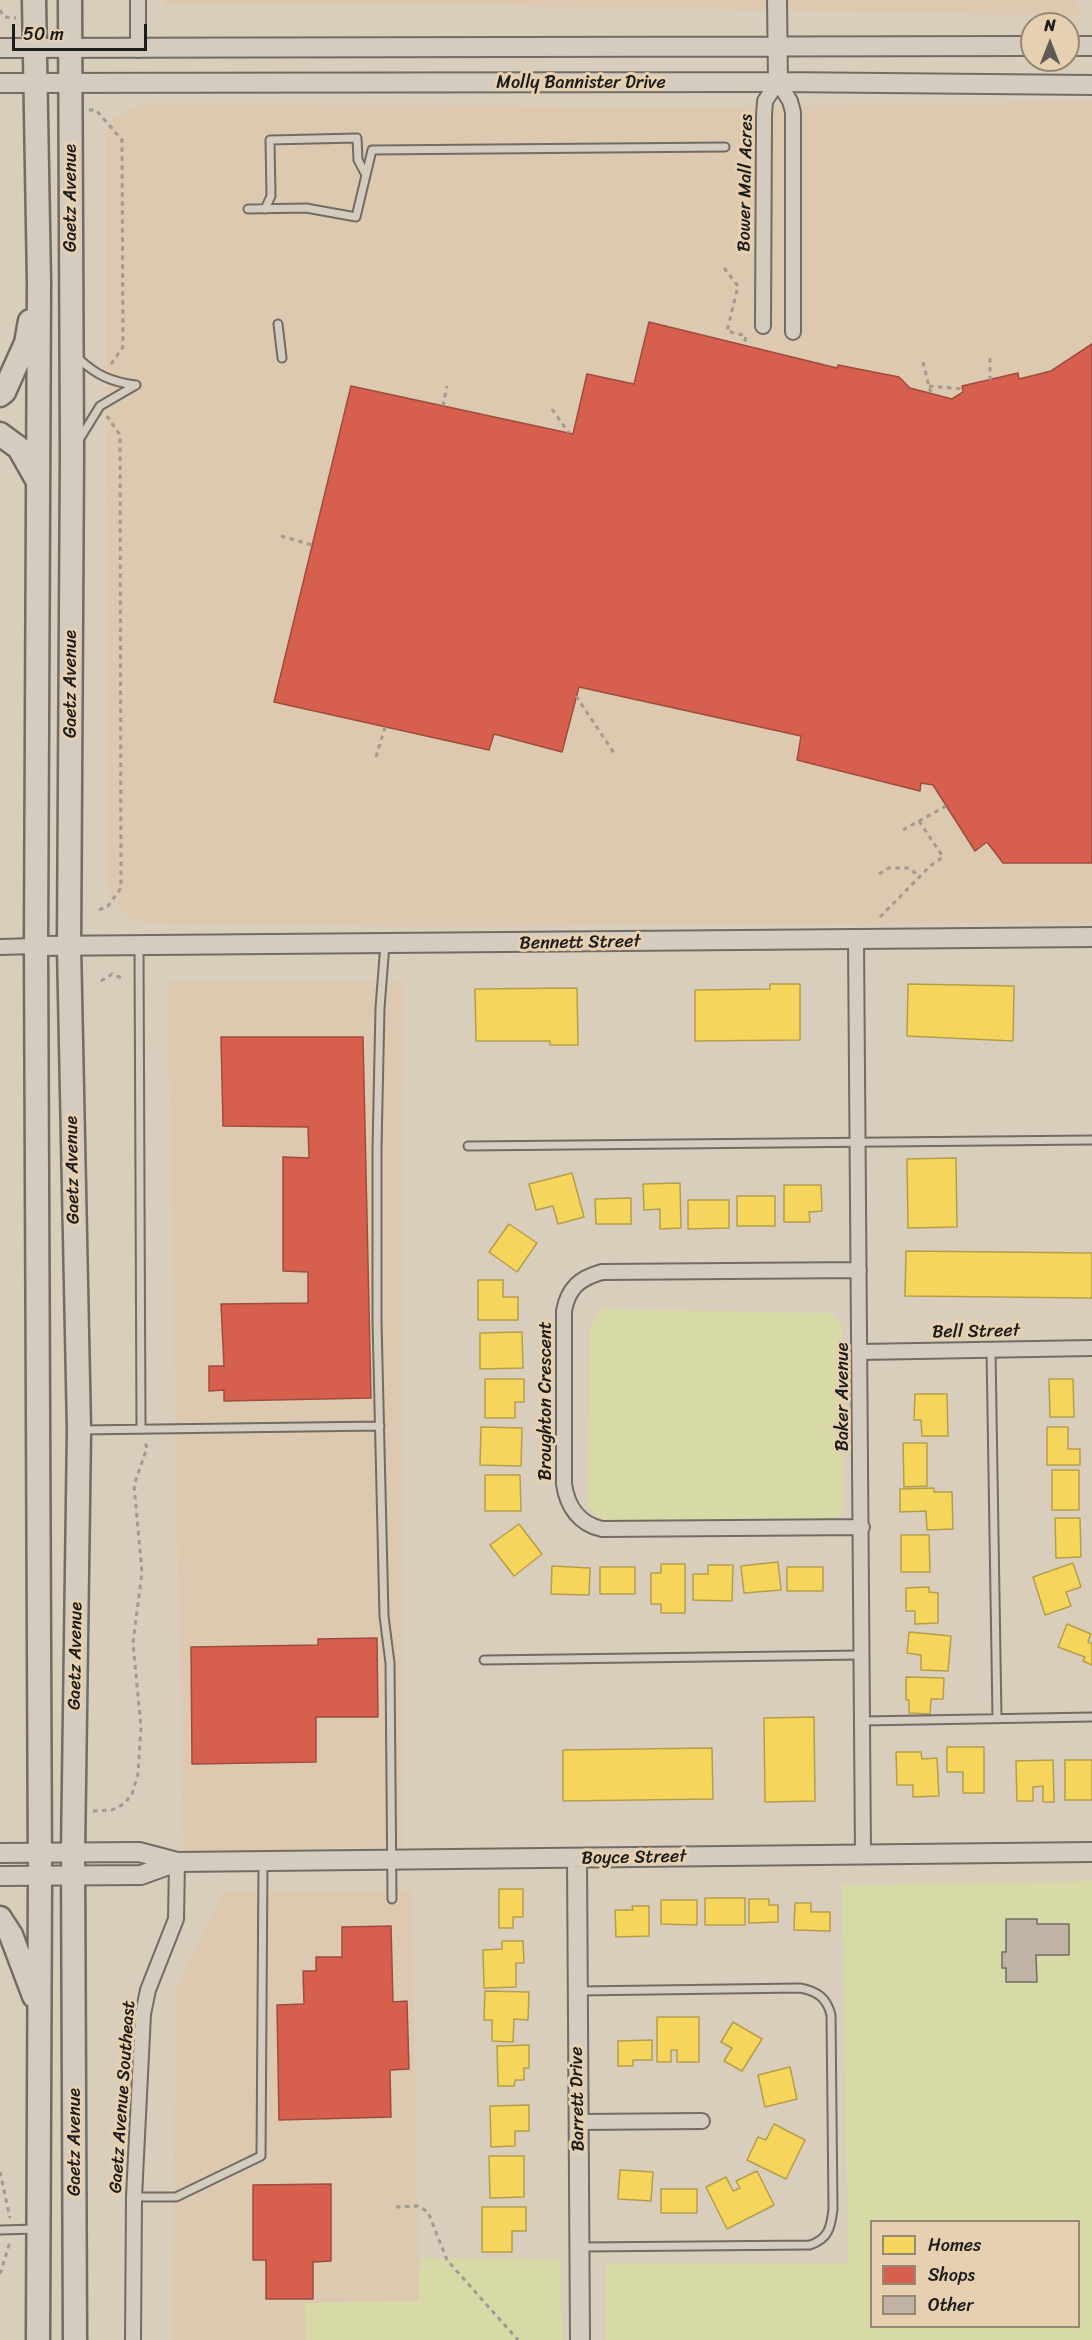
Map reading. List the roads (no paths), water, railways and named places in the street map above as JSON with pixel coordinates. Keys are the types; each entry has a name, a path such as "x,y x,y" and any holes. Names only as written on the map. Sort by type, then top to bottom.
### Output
{"main road":[{"name":"Gaetz Avenue","path":"70,0 72,453 69,946 79,1430 73,1852 75,2340"},
{"name":"Gaetz Avenue","path":"27,7 34,48 39,282 36,946 40,1852 38,2340"},
{"path":"0,395 4,392 26,343 39,282"},
{"path":"0,434 19,448 38,481"},
{"path":"0,1918 11,1935 39,2007"}],"street":[{"path":"138,0 138,50"},
{"path":"777,0 778,82 790,101 793,112 793,332"},
{"name":"Molly Bannister Drive","path":"0,48 138,50 1020,46"},
{"name":"Molly Bannister Drive","path":"0,83 778,82 1092,86"},
{"name":"Bower Mall Acres","path":"763,326 764,116 765,101 778,82"},
{"name":"Bennett Street","path":"36,946 1092,937"},
{"name":"Baker Avenue","path":"856,940 863,1855"},
{"path":"0,946 36,946"},
{"name":"Broughton Crescent","path":"860,1270 602,1272 582,1279 567,1297 564,1311 564,1484 569,1503 579,1518 602,1529 862,1527"},
{"name":"Bell Street","path":"860,1352 1092,1348"},
{"name":"Boyce Street","path":"0,1853 139,1852 177,1862 1092,1852"},
{"name":"Barrett Drive","path":"577,1859 580,2340"},
{"name":"Boyce Street","path":"0,1876 141,1875 177,1862"},
{"name":"Gaetz Avenue Southeast","path":"133,2340 134,2197 143,2014 148,1990 176,1919 177,1862"},
{"path":"578,2122 702,2121"}],"lane":[{"path":"265,209 271,196 270,140 357,138 358,160 366,175"},
{"path":"248,209 306,208 356,217 372,150 724,147"},
{"path":"278,324 282,358"},
{"path":"72,352 94,373 107,380 136,385 100,406 72,453"},
{"path":"385,944 380,1008 378,1148 380,1426 386,1607 384,1616 390,1664 392,1899"},
{"path":"139,946 141,1430"},
{"path":"468,1146 1092,1140"},
{"path":"991,1350 997,1718"},
{"path":"79,1430 380,1426"},
{"path":"484,1660 863,1655"},
{"path":"863,1721 1092,1717"},
{"path":"134,2197 177,2198 261,2156 263,1861"},
{"path":"577,1991 800,1989 812,1990 823,1997 829,2005 831,2015 833,2187 832,2224 827,2235 810,2245 579,2247"},
{"path":"0,2230 38,2229"}]}
